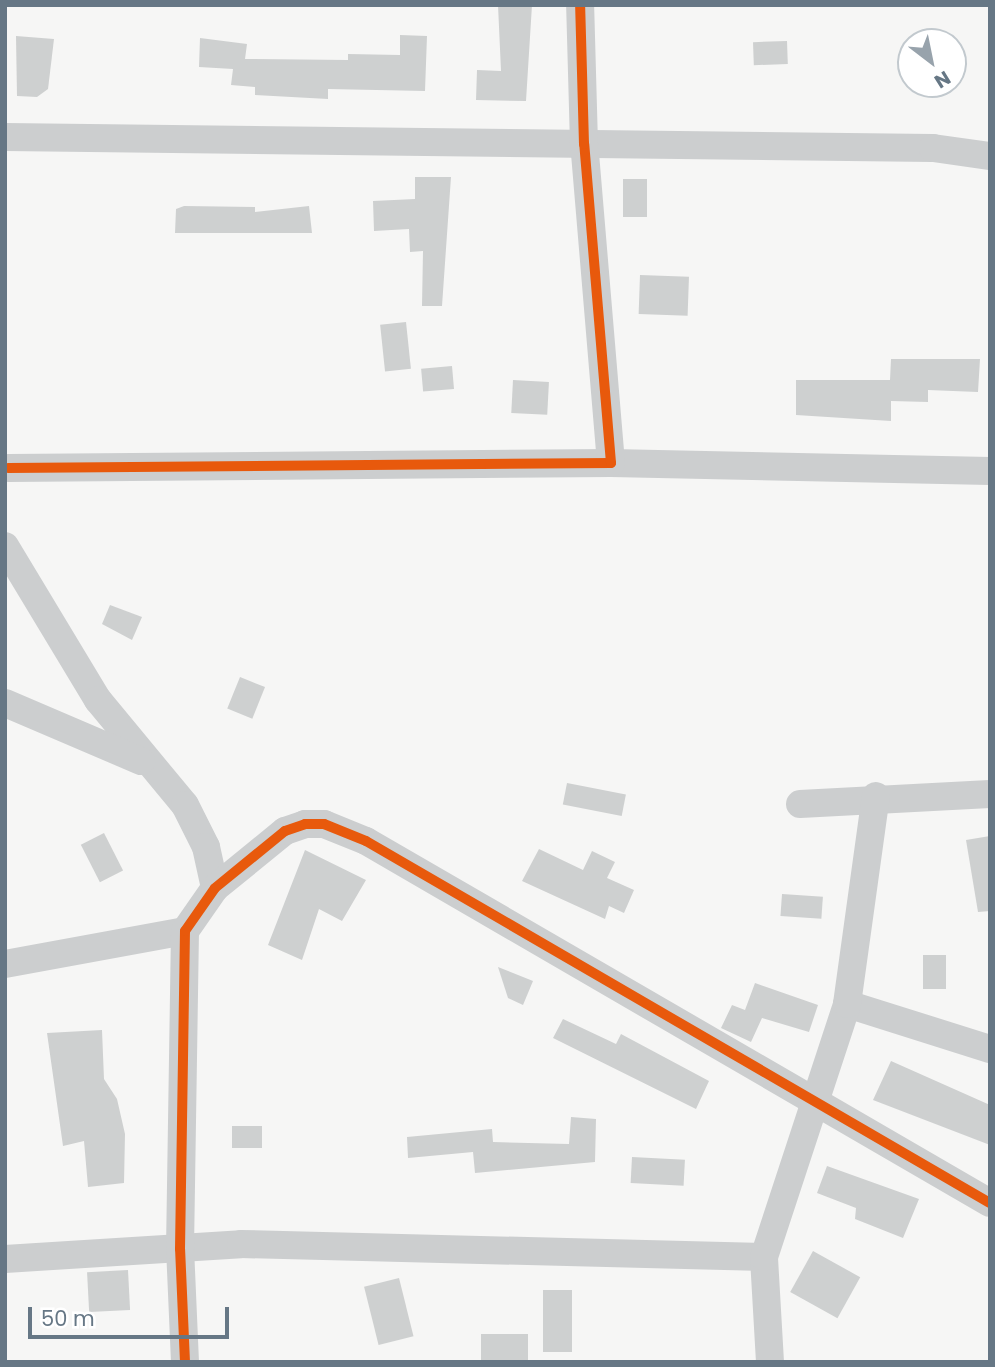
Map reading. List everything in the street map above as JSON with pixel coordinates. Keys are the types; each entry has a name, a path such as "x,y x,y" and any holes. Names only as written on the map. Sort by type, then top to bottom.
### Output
{"street":[{"path":"580,5 584,144 611,463"},
{"path":"5,137 933,148 990,156"},
{"path":"6,466 611,463 990,471"},
{"path":"5,546 98,700 186,805 206,848 215,888"},
{"path":"5,703 150,765"},
{"path":"800,804 876,796 990,794"},
{"path":"770,1362 764,1257 847,1004 876,796"},
{"path":"185,1362 180,1249 185,931 215,888 285,831 324,824 366,841 990,1203"},
{"path":"5,964 185,931"},
{"path":"847,1004 990,1049"},
{"path":"5,1259 241,1244 764,1257"}],"building":[{"path":"498,5 532,5 526,101 476,100 477,70 501,71"},
{"path":"400,35 427,36 425,91 328,89 328,99 255,95 255,87 231,85 233,69 199,67 200,38 247,44 245,59 348,60 348,54 400,55"},
{"path":"16,36 54,39 48,89 37,97 17,96"},
{"path":"787,41 788,64 754,65 753,42"},
{"path":"415,177 451,177 442,306 422,306 423,251 410,252 409,229 374,231 373,201 415,199"},
{"path":"623,179 647,179 647,217 623,217"},
{"path":"184,206 255,207 255,212 309,206 312,233 175,233 176,209"},
{"path":"640,275 689,277 688,316 639,314"},
{"path":"406,322 411,369 385,371 380,325"},
{"path":"891,359 980,359 978,392 928,390 928,402 891,401 891,421 796,415 796,380 890,380"},
{"path":"452,366 454,389 423,392 421,369"},
{"path":"513,380 549,382 547,415 511,413"},
{"path":"110,605 142,617 132,640 102,624"},
{"path":"240,677 265,687 252,719 227,709"},
{"path":"567,783 626,794 622,816 563,805"},
{"path":"104,833 123,870 100,882 81,845"},
{"path":"990,836 990,911 978,912 966,840"},
{"path":"539,849 583,870 592,851 615,862 607,878 634,890 624,913 609,906 605,919 522,881"},
{"path":"305,850 366,880 342,921 319,909 302,960 268,945"},
{"path":"782,894 823,897 821,919 780,916"},
{"path":"923,955 946,955 946,989 923,989"},
{"path":"498,967 533,981 523,1005 508,998"},
{"path":"755,983 818,1005 809,1032 762,1018 751,1042 721,1028 732,1005 745,1010"},
{"path":"563,1019 616,1044 621,1034 709,1081 696,1109 553,1038"},
{"path":"102,1030 104,1079 117,1099 125,1134 124,1183 88,1187 84,1141 63,1146 47,1033"},
{"path":"891,1061 990,1105 990,1145 873,1100"},
{"path":"571,1117 596,1119 595,1162 475,1173 473,1152 408,1158 407,1137 492,1129 493,1142 569,1144"},
{"path":"232,1126 262,1126 262,1148 232,1148"},
{"path":"632,1157 685,1160 684,1186 631,1183"},
{"path":"827,1166 919,1199 903,1238 855,1219 856,1208 817,1193"},
{"path":"813,1251 860,1277 837,1318 790,1292"},
{"path":"128,1270 130,1310 89,1312 87,1272"},
{"path":"399,1278 414,1336 379,1345 364,1287"},
{"path":"543,1290 572,1290 572,1352 543,1352"},
{"path":"481,1334 528,1334 528,1362 481,1362"}],"cycle path":[{"path":"8,468 611,463 584,144 580,5"},
{"path":"185,1362 180,1249 185,931 215,888 285,831 305,824 324,824 366,841 990,1203"}]}
